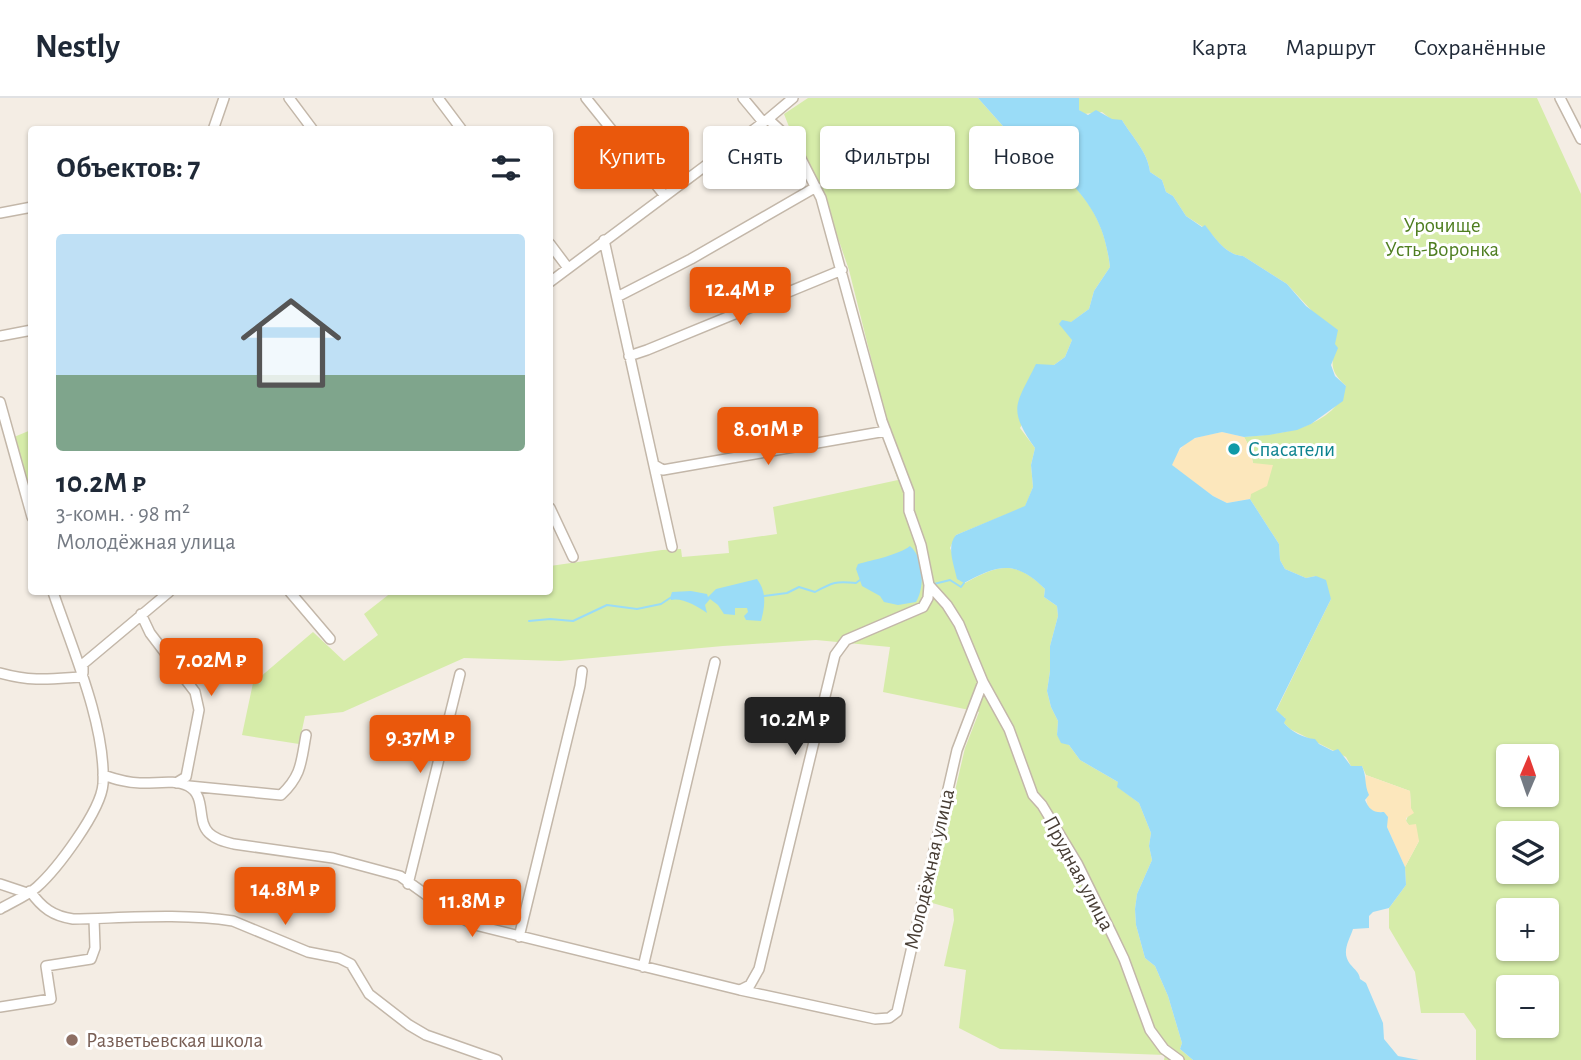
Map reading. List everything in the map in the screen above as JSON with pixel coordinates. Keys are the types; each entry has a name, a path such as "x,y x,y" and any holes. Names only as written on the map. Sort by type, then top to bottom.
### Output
{"street":[{"path":"214,126 224,98"},
{"path":"289,98 310,126"},
{"path":"438,98 459,126"},
{"path":"586,98 664,196"},
{"path":"740,990 750,985 759,969 835,655 846,640 923,607 928,598 929,585 921,545 909,511 909,492 886,431 821,198 792,141 766,121 743,98"},
{"path":"553,280 793,98"},
{"path":"1565,99 1581,139"},
{"path":"617,297 691,259 816,187"},
{"path":"0,213 28,208"},
{"path":"604,240 672,547"},
{"path":"553,248 568,268"},
{"path":"629,356 842,270"},
{"path":"0,336 28,331"},
{"path":"0,402 28,503"},
{"path":"656,466 663,470 886,431"},
{"path":"553,514 573,557"},
{"path":"929,585 959,624 983,682"},
{"path":"0,909 29,892 72,848 103,788 102,754 82,677 54,595"},
{"path":"82,677 83,664 165,595"},
{"path":"293,595 330,639"},
{"path":"141,614 150,633 195,692 199,710 186,777 176,783"},
{"path":"643,967 715,662"},
{"path":"519,937 582,671"},
{"path":"0,673 17,678 50,681 82,677"},
{"path":"408,884 460,674"},
{"name":"Молодёжная улица","path":"188,786 196,792 201,803 204,826 220,840 333,858 400,876 453,914 475,925 740,990 875,1019 889,1018 897,1012 957,750 983,682"},
{"name":"Прудная улица","path":"983,682 1009,729 1033,795 1042,805 1077,863 1116,942 1150,1030 1164,1049 1179,1060"},
{"path":"103,775 120,781 176,783 281,794 295,782 306,735"},
{"path":"0,884 29,892 47,911 60,917 233,921 308,952 339,958 351,964 369,994 409,1025 426,1035 497,1060"},
{"path":"0,1007 51,999 46,966 91,959 95,948 94,919"}],"green space":[{"path":"808,98 978,98 1003,126 969,126 969,189 1077,189 1099,223 1110,267 1094,291 1089,309 1070,323 1072,340 1065,357 1054,365 1020,428 1035,448 1031,465 1033,487 1025,507 956,535 950,548 965,583 998,569 1016,569 1045,589 1044,597 1057,606 1058,616 1050,646 1047,691 1058,721 1057,735 1080,760 1118,782 1118,787 1139,803 1151,833 1149,846 1152,860 1137,894 1136,925 1145,958 1155,966 1168,996 1182,1043 1180,1049 1193,1060 1164,1060 1165,1055 1000,1049 959,1028 966,970 944,966 954,920 953,909 929,902 965,748 979,712 883,692 890,647 816,640 560,661 464,658 343,712 305,716 299,744 242,735 253,683 313,632 344,661 378,635 364,614 388,595 553,595 553,566 662,550 681,549 682,557 729,553 728,541 777,534 773,507 898,480 882,436 890,434 849,270 828,209 806,164 806,126 789,126 784,114"},
{"name":"Урочище Усть-Воронка","path":"1079,98 1537,98 1581,194 1581,1060 1476,1060 1476,1030 1464,1013 1421,1013 1415,972 1389,928 1389,908 1406,885 1405,867 1419,841 1406,821 1411,808 1410,791 1366,775 1362,766 1351,766 1346,757 1290,729 1284,723 1285,718 1276,711 1331,599 1316,576 1306,578 1285,569 1280,560 1279,544 1250,499 1253,463 1244,437 1302,427 1323,417 1334,408 1346,386 1333,368 1335,336 1287,284 1243,256 1231,253 1205,226 1186,216 1173,196 1166,192 1162,180 1150,172 1143,151 1122,120 1112,120 1102,112 1084,114 1079,110"},
{"path":"28,431 28,491 14,437"}],"sand":[{"path":"1222,432 1244,437 1253,463 1273,465 1267,486 1251,494 1250,499 1227,503 1171,465 1185,444 1191,440"},
{"path":"1366,775 1410,791 1414,813 1406,818 1406,821 1409,825 1416,824 1419,841 1405,867 1387,827 1384,812 1375,812 1368,808 1364,786"}],"water":[{"path":"978,98 1079,98 1079,110 1088,115 1096,110 1112,119 1122,120 1143,151 1150,172 1162,180 1166,192 1173,196 1186,216 1202,227 1205,225 1231,253 1243,256 1287,284 1306,306 1338,330 1335,344 1338,348 1331,365 1335,376 1346,386 1343,401 1311,424 1297,430 1244,437 1222,432 1195,438 1180,448 1172,465 1213,496 1227,503 1250,499 1279,544 1280,560 1285,569 1306,578 1316,576 1326,580 1331,599 1276,710 1294,732 1315,739 1333,751 1338,749 1351,766 1362,766 1369,795 1365,800 1372,810 1384,812 1388,817 1387,827 1405,867 1406,885 1389,908 1373,912 1369,916 1369,928 1353,929 1346,955 1360,979 1366,983 1383,1023 1384,1039 1398,1056 1419,1060 1193,1060 1180,1049 1182,1043 1168,996 1155,966 1145,958 1136,925 1137,894 1152,860 1149,846 1151,833 1139,803 1117,787 1118,782 1080,760 1069,745 1061,743 1057,735 1058,721 1047,691 1050,646 1058,616 1057,606 1044,597 1045,589 1016,569 997,569 964,583 957,579 951,550 956,535 1025,506 1033,487 1031,465 1035,448 1018,415 1020,398 1036,364 1054,365 1065,357 1072,340 1059,324 1062,320 1071,322 1089,309 1094,291 1110,267 1099,223 1077,189 1079,126 1003,126"},
{"path":"910,546 915,551 922,573 921,589 916,602 898,605 884,602 880,596 862,586 856,569 858,564 892,555"},
{"path":"757,579 764,599 761,621 746,620 744,616 748,612 747,608 735,608 735,615 724,614 710,599 705,605 707,613 689,603 670,598 672,592 691,591 707,594 708,597 716,589"}],"waterway":[{"path":"764,596 787,593 799,587 815,592 835,583 856,583 860,580"},
{"path":"934,584 950,580 961,587 964,583"},
{"path":"529,621 573,621 607,605 637,609 661,604 670,598"}],"place":[{"name":"Спасатели","path":"1234,449"},
{"name":"Разветьевская школа","path":"72,1040"}]}
